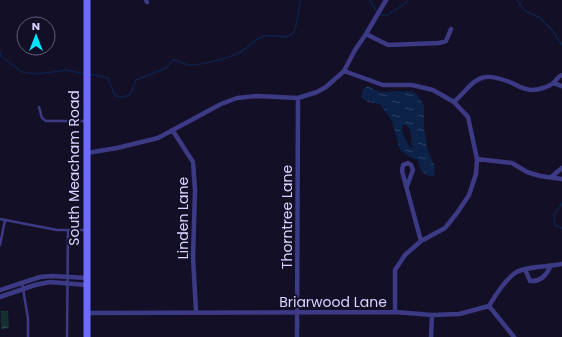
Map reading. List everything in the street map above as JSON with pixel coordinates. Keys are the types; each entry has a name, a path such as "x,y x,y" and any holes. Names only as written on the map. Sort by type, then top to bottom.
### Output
{"main road":[{"name":"South Meacham Road","path":"87,0 87,337"}],"street":[{"path":"87,153 117,148 158,138 221,104 238,98 257,96 298,98 317,92 326,87 344,71 355,50 386,0"},
{"path":"366,34 388,45 439,43 446,40 451,29"},
{"path":"344,71 383,85 412,85 433,90 454,102 468,117 478,159 476,174 469,195 457,213 445,228 421,241 404,255 395,270 395,312"},
{"path":"454,102 476,80 485,76 500,78 529,90 536,90 553,83 562,75"},
{"path":"553,83 562,86"},
{"name":"Thorntree Lane","path":"297,337 298,98"},
{"name":"Linden Lane","path":"173,131 193,162 195,190 193,256 196,312"},
{"path":"478,159 512,163 527,172 540,176 562,179"},
{"path":"551,177 562,168"},
{"path":"406,186 421,241"},
{"path":"514,337 489,306 500,288 515,273 525,269 550,267 562,264"},
{"path":"525,269 530,281 535,282 545,276 550,267"},
{"path":"0,290 40,277 68,277 86,281"},
{"path":"0,297 24,288 50,282 67,283 86,281"},
{"name":"Briarwood Lane","path":"87,313 395,312 432,315 459,314 489,306"},
{"path":"431,337 432,315"}],"lane":[{"path":"40,107 42,118 46,121 88,121"},
{"path":"0,219 57,230 87,230"},
{"path":"0,245 5,220"},
{"path":"67,337 68,231"},
{"path":"22,282 28,319 28,337"}],"green space":[{"path":"1,311 8,311 9,328 1,329"}],"water":[{"path":"367,86 380,92 411,91 417,94 424,106 424,129 428,151 435,167 434,176 427,176 421,170 418,160 410,157 400,150 392,121 380,104 368,102 362,98 362,91","holes":["403,125 406,125 412,137 411,144 413,147 411,148 402,131"]}],"waterway":[{"path":"89,74 108,78 115,96 123,97 130,95 136,80 166,68 173,60 189,65 206,63 237,54 260,37 268,35 283,37 290,35 296,27 300,0"},
{"path":"370,0 377,12"},
{"path":"380,14 386,16 408,0"},
{"path":"517,0 525,11 539,17 553,31 562,45"},
{"path":"0,52 1,56 22,72 37,74 67,70 85,74"},
{"path":"562,203 555,212 554,219 555,225 562,228"}]}
